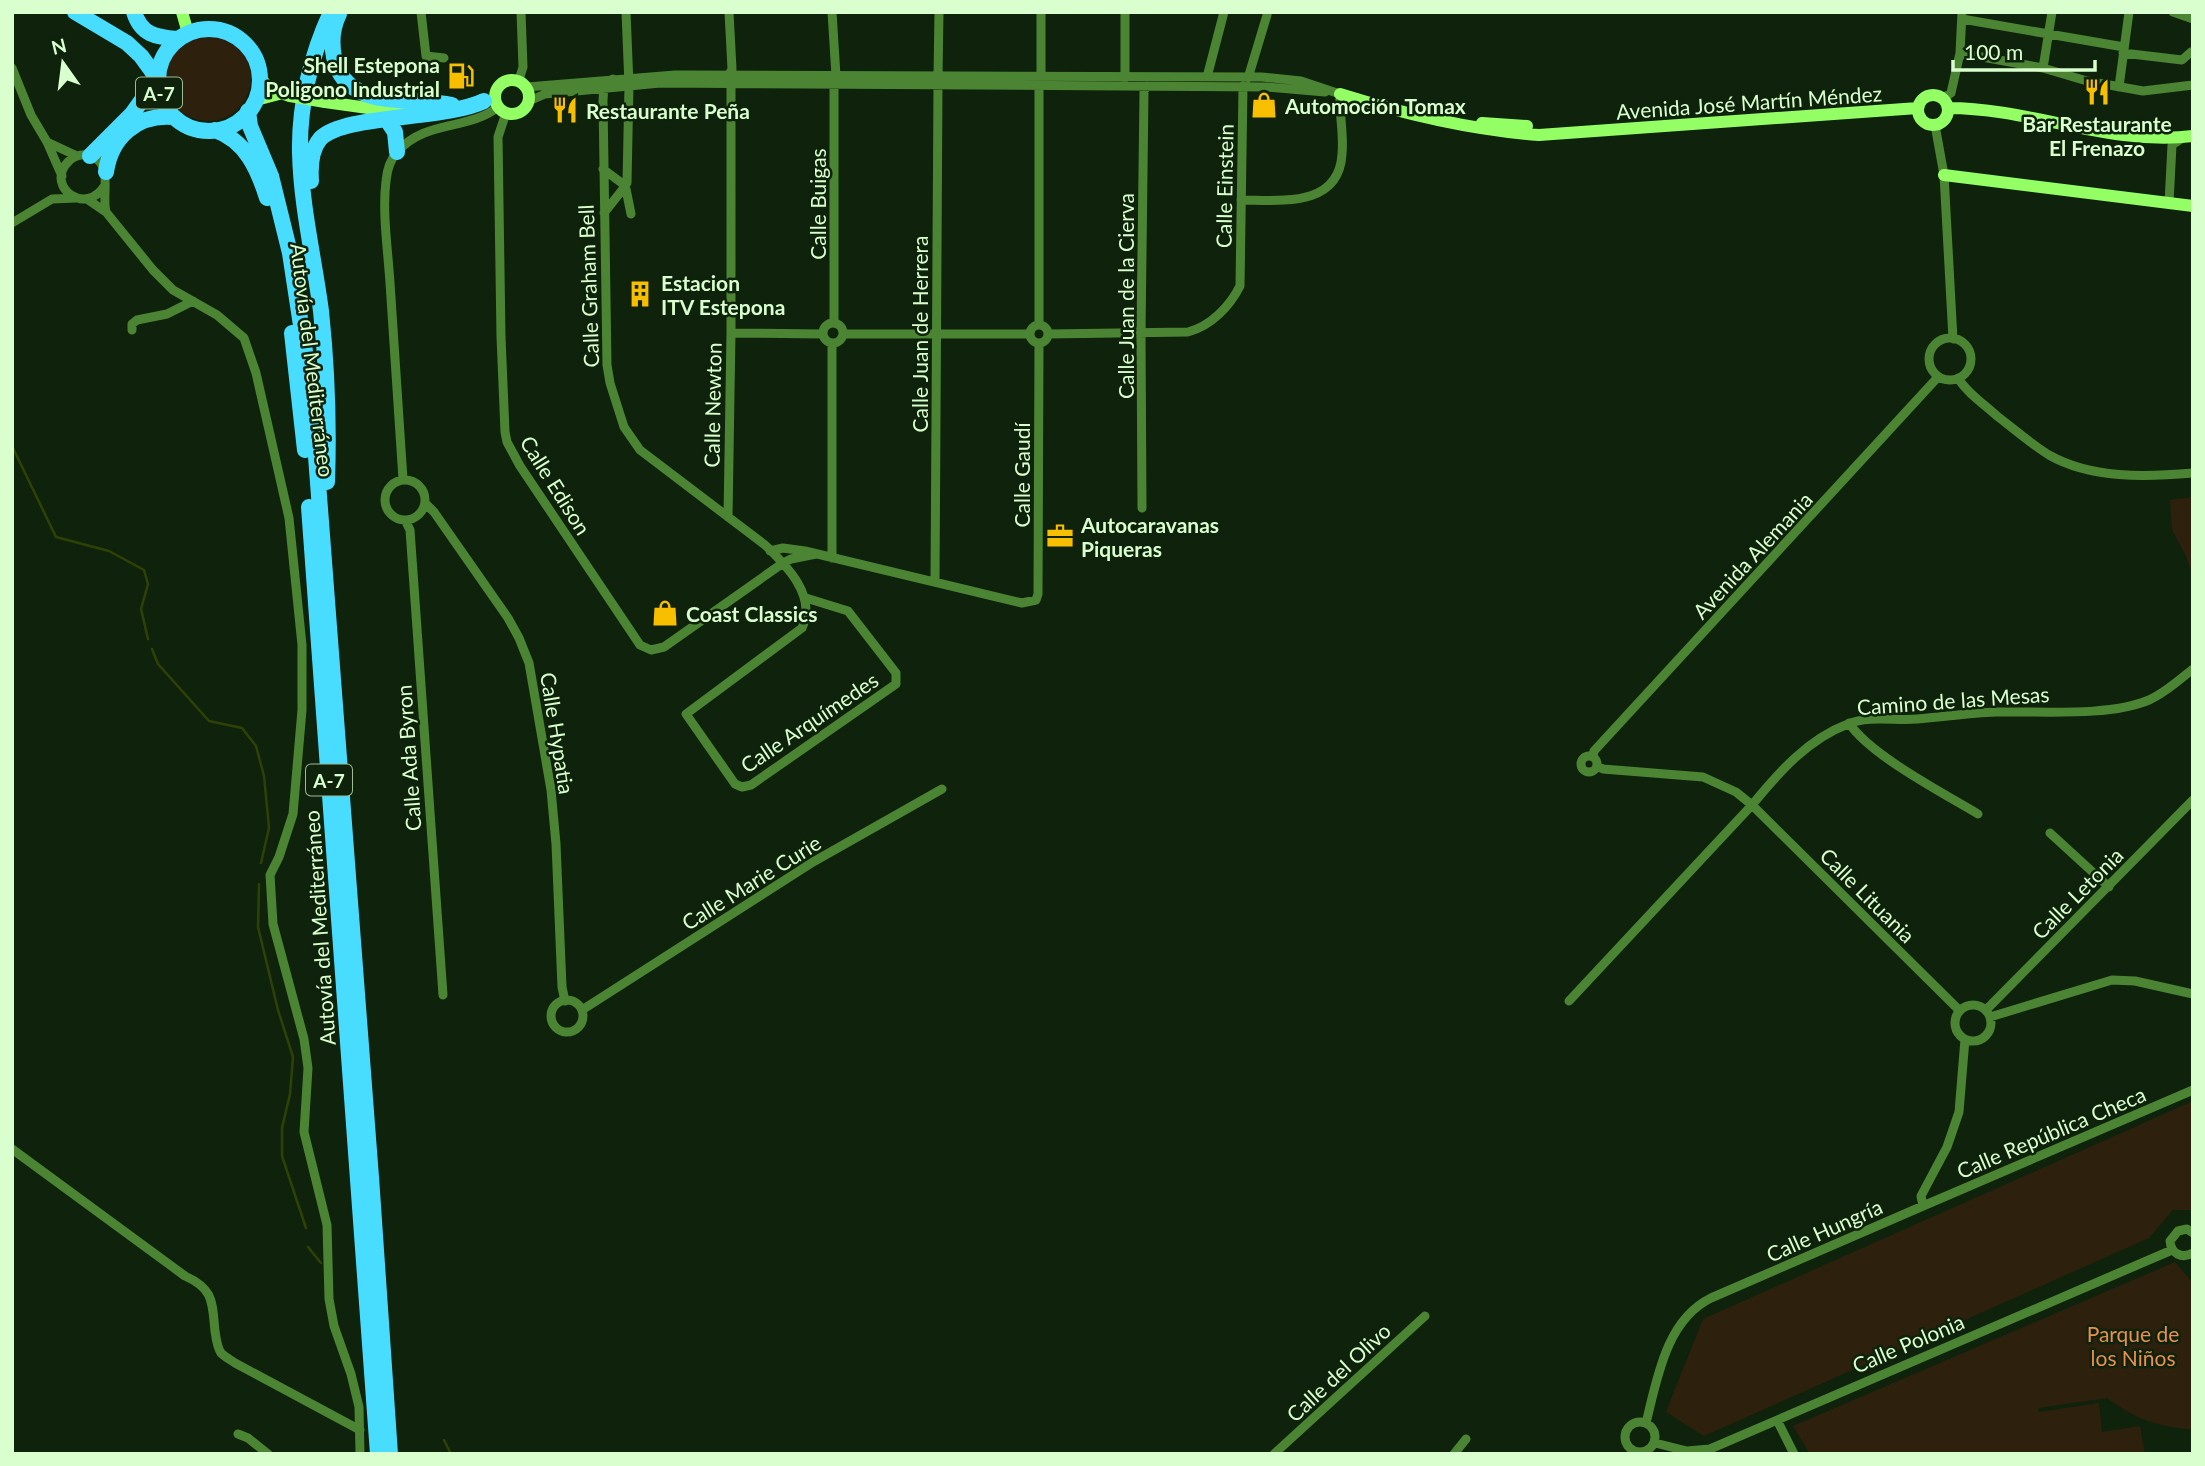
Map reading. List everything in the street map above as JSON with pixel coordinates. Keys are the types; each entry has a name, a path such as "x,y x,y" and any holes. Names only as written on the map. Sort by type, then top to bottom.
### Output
{"highway":[{"path":"75,12 127,43 141,56 157,78 132,114 83,156"},
{"path":"134,12 141,27 150,35 222,30 237,37 253,55 260,78"},
{"path":"189,34 216,12"},
{"path":"320,309 300,151 307,81 320,35 331,12"},
{"path":"340,12 332,45 336,66 356,90 379,98 452,104"},
{"name":"A-7","path":"189,34 163,56 157,78 164,105 173,117 198,129 215,130"},
{"name":"A-7","path":"252,106 260,78"},
{"path":"320,309 320,258 311,174 315,148 328,133 340,128 496,105"},
{"path":"215,130 239,121 252,106"},
{"name":"Autovía del Mediterráneo","path":"252,106 250,126 279,202 311,391 390,1454"},
{"path":"105,179 110,152 127,131 148,118 173,117"},
{"path":"387,120 394,132 397,152"},
{"name":"Autovía del Mediterráneo","path":"215,130 241,146 252,161 265,191 283,272 298,379 307,469 377,1454"},
{"name":"Autovía del Mediterráneo","path":"320,309 327,376 326,568"}],"street":[{"path":"183,12 189,34"},
{"path":"421,12 426,56 444,58"},
{"path":"260,78 265,85 284,95 325,102 382,109 452,104 496,105 517,113 527,107 529,101 523,84 521,12"},
{"path":"604,213 625,186 628,173 629,82 626,12"},
{"name":"Calle Newton","path":"728,517 732,69 729,12"},
{"name":"Calle Buigas","path":"832,12 835,80 834,323"},
{"name":"Calle Juan de Herrera","path":"935,582 939,12"},
{"path":"1039,324 1041,12"},
{"path":"1125,12 1125,78"},
{"path":"1207,77 1224,12"},
{"path":"2043,68 2052,12"},
{"path":"2119,87 2129,12"},
{"path":"2173,12 2193,19"},
{"name":"Calle Einstein","path":"1140,333 1179,333 1197,329 1229,304 1240,286 1246,82 1267,15"},
{"path":"2191,52 2182,60 1962,16 1960,53 1951,93 1946,103 1945,119 1935,125 1924,122 1918,108 1921,100 1932,94 1946,103 2109,135 2191,133"},
{"path":"1960,53 2043,68 2087,81 2143,91 2193,85"},
{"path":"12,68 31,115 47,142 71,195 106,212 153,270 173,290 217,315 238,331 250,352 289,518 302,645 302,710 293,814 270,875 273,924 304,1039 308,1068 304,1132 327,1225 329,1299 334,1326 359,1407 360,1454"},
{"name":"Avenida José Martín Méndez","path":"529,101 545,94 675,75 730,80"},
{"name":"Avenida José Martín Méndez","path":"835,80 863,76 907,76 938,80"},
{"name":"Avenida José Martín Méndez","path":"1040,81 1067,77 1207,77 1340,94"},
{"name":"Avenida José Martín Méndez","path":"1100,86 1125,78"},
{"path":"604,87 613,79"},
{"name":"Avenida José Martín Méndez","path":"523,84 613,79 629,82 938,80 1147,86 1273,83 1288,79 1395,110 1459,122 1498,123 1583,132 1918,108"},
{"path":"403,480 385,184 388,167 397,152 416,136 433,128 484,116 496,105 496,89 503,81 523,84"},
{"name":"Calle Juan de la Cierva","path":"1142,508 1140,333 1144,104 1147,86"},
{"name":"Calle Graham Bell","path":"604,87 607,365 624,427 640,450 783,563 806,598"},
{"path":"1241,200 1283,201 1311,196 1331,185 1342,156 1340,94"},
{"path":"252,106 284,95"},
{"name":"Calle Edison","path":"496,105 505,432 507,442 520,466 645,649 664,647 783,563"},
{"path":"1935,125 1944,175 1953,339"},
{"path":"2169,203 2172,145 2191,133"},
{"path":"47,142 100,162 105,179 103,198 106,212"},
{"path":"52,199 66,164 83,156"},
{"path":"603,169 625,186 631,214"},
{"path":"1944,175 2193,206"},
{"path":"12,223 52,199 96,196 105,179"},
{"path":"132,330 132,324 136,320 167,314 193,301"},
{"path":"834,323 842,328 843,334 838,342 832,343 826,341 822,334 827,324 834,323"},
{"path":"1039,324 1046,327 1048,334 1045,340 1039,343 1032,340 1030,334 1032,327 1039,324"},
{"path":"731,333 822,334"},
{"path":"1048,334 1140,333"},
{"path":"843,334 1030,334"},
{"path":"1953,339 1965,345 1970,357 1968,369 1958,378 1948,380 1938,377 1929,364 1929,356 1937,342 1953,339"},
{"path":"832,343 832,558"},
{"name":"Calle Gaudí","path":"935,582 1022,603 1037,600 1039,343"},
{"name":"Avenida Alemania","path":"1595,761 1594,751 1938,377"},
{"path":"1958,378 1977,399 2051,456 2082,468 2118,474 2193,473"},
{"path":"403,480 420,486 425,503 418,515 405,520 392,516 385,505 385,498 391,486 403,480"},
{"name":"Calle Hypatia","path":"425,503 508,618 529,663 551,790 562,987 565,1000"},
{"name":"Calle Ada Byron","path":"405,520 410,530 443,995"},
{"path":"770,551 783,548 816,554 935,582"},
{"path":"783,563 816,554"},
{"name":"Calle Arquímedes","path":"806,598 848,611 896,673 896,684 751,785 742,787 736,784 686,713 802,628 807,617 806,598"},
{"name":"Camino de las Mesas","path":"1569,1001 1772,781 1804,749 1828,733 1849,723 1869,719 2095,710 2126,706 2151,699 2193,670"},
{"path":"1849,723 1854,732 1876,751 1978,814"},
{"name":"Calle Lituania","path":"1595,761 1603,769 1703,777 1736,792 1959,1010"},
{"name":"Calle Marie Curie","path":"582,1010 813,862 942,789"},
{"name":"Calle Letonia","path":"1988,1013 2193,800"},
{"path":"2050,833 2109,887"},
{"path":"1988,1013 2112,980 2135,981 2193,994"},
{"path":"565,1000 573,1002 582,1010 582,1020 578,1028 570,1032 561,1031 552,1021 552,1012 557,1004 565,1000"},
{"path":"1969,1004 1981,1006 1988,1013 1991,1023 1987,1034 1977,1041 1960,1036 1954,1026 1959,1010 1969,1004"},
{"path":"1923,1206 1922,1196 1947,1147 1959,1112 1965,1039"},
{"name":"Calle República Checa","path":"1923,1206 2193,1090"},
{"path":"12,1149 185,1276 199,1282 206,1289 212,1306 216,1342 221,1353 360,1430"},
{"name":"Calle Hungría","path":"1646,1423 1672,1339 1682,1321 1695,1308 1711,1298 1923,1206"},
{"path":"2193,1233 2182,1229 2174,1233 2170,1241 2172,1250 2178,1255 2189,1254 2193,1265"},
{"name":"Calle Polonia","path":"1655,1443 1687,1451 1703,1451 2172,1250"},
{"name":"Calle del Olivo","path":"1274,1454 1424,1316"},
{"path":"1777,1420 1794,1454"},
{"path":"1634,1423 1646,1423 1656,1433 1655,1443 1648,1450 1637,1453 1626,1443 1625,1436 1634,1423"},
{"path":"238,1434 248,1438 268,1454"},
{"path":"1454,1454 1466,1439"}],"green space":[{"path":"200,35 216,35 239,47 248,61 251,78 248,95 239,109 216,121 200,121 184,114 172,102 165,86 165,70 172,54 184,42"},
{"path":"2193,497 2193,575 2172,530 2170,500"},
{"path":"2193,1101 2193,1210 2173,1210 2149,1238 1704,1436 1666,1412 1703,1319"},
{"name":"Parque de los Niños","path":"2175,1262 2193,1283 2193,1430 2147,1421 2107,1398 2038,1408 2039,1412 2099,1403 2102,1432 2140,1426 2145,1454 1810,1454 1793,1426"}],"waterway":[{"path":"12,446 56,537 109,551 144,570 148,584 141,609 148,639"},
{"path":"152,649 158,664 209,721 242,728 256,746 264,776 269,828 261,863"},
{"path":"259,884 258,927 278,1010 293,1057 290,1094 282,1128 282,1156 306,1228"},
{"path":"308,1247 321,1263"},
{"path":"444,1440 451,1454"}],"place":[{"name":"Shell Estepona Poligono Industrial","path":"461,76"},
{"name":"Bar Restaurante El Frenazo","path":"2097,92"},
{"name":"Automoción Tomax","path":"1264,105"},
{"name":"Restaurante Peña","path":"565,110"},
{"name":"Estacion ITV Estepona","path":"640,294"},
{"name":"Autocaravanas Piqueras","path":"1060,536"},
{"name":"Coast Classics","path":"665,613"}]}
